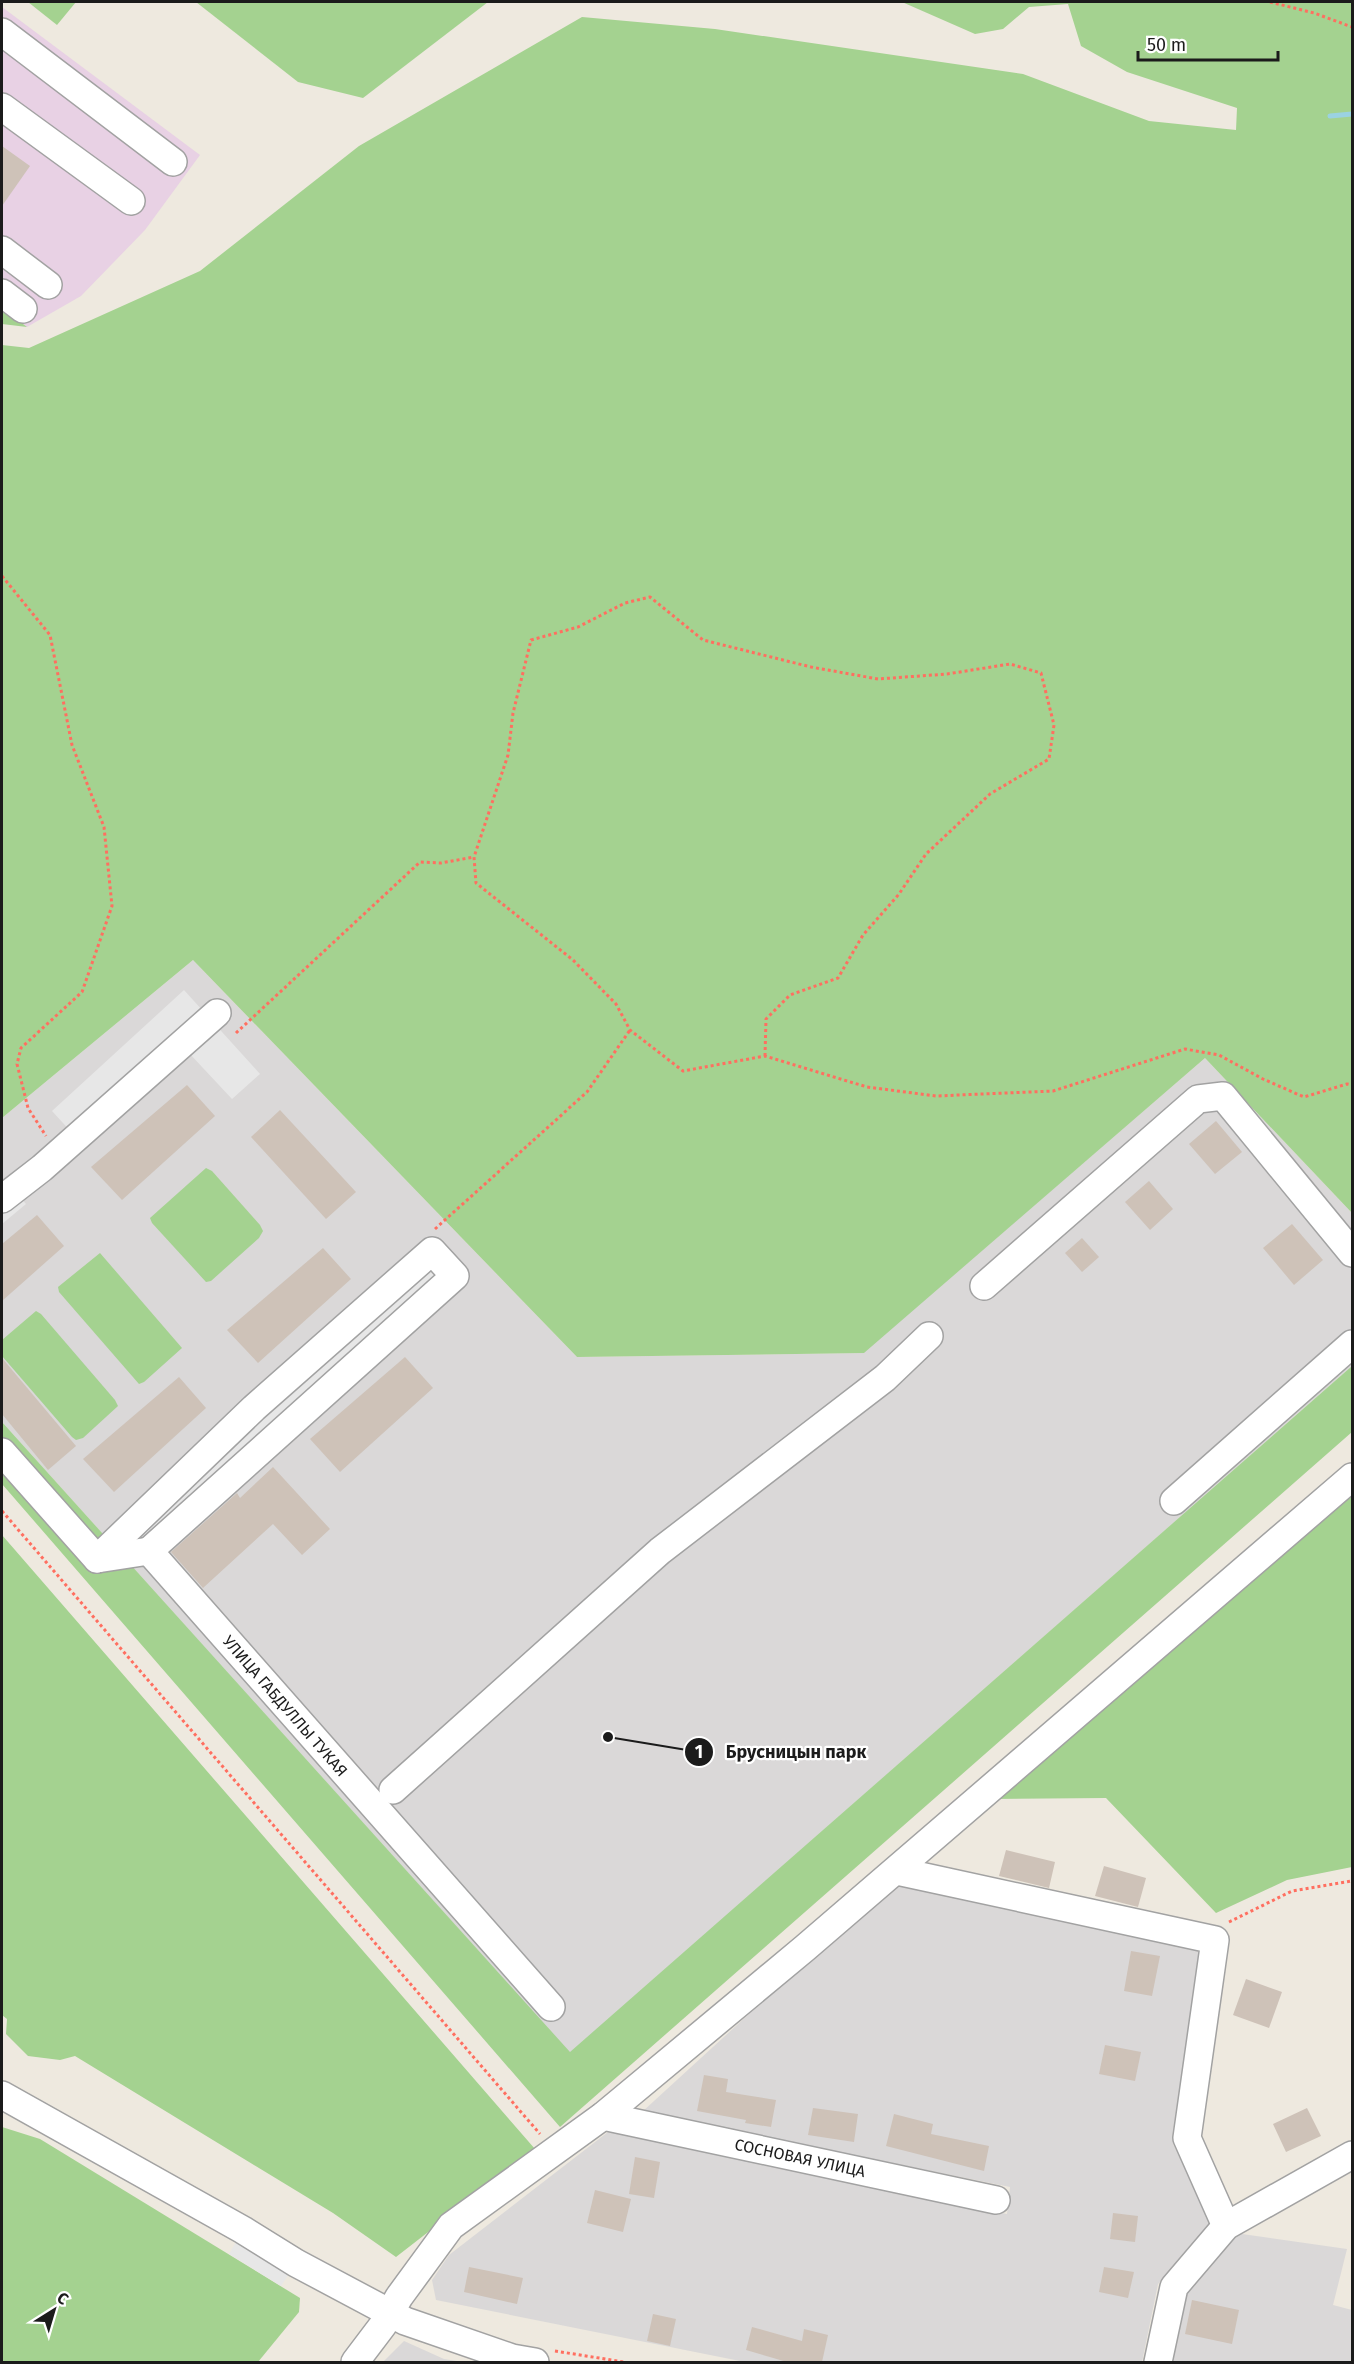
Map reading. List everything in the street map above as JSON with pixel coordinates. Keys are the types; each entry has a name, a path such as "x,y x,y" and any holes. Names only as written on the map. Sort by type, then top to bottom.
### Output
{"street":[{"path":"2,32 173,162"},
{"path":"2,107 131,201"},
{"path":"2,250 48,285"},
{"path":"2,293 23,309"},
{"path":"2,1199 50,1161 218,1013"},
{"path":"984,1286 1198,1099 1223,1096 1353,1253"},
{"path":"432,1251 455,1276 149,1551 97,1559 254,1408 432,1251"},
{"path":"393,1790 660,1551 885,1378 929,1336"},
{"path":"1174,1501 1353,1344"},
{"path":"2,1452 97,1559"},
{"path":"356,2362 399,2296 452,2226 603,2116 897,1871 1353,1477"},
{"name":"УЛИЦА ГАБДУЛЛЫ ТУКАЯ","path":"149,1551 550,2007"},
{"path":"897,1871 1215,1940 1187,2138 1226,2226"},
{"path":"2,2095 243,2230 296,2263 405,2321 535,2362"},
{"name":"СОСНОВАЯ УЛИЦА","path":"603,2116 996,2200"},
{"path":"1158,2362 1174,2287 1226,2226 1353,2155"}],"path":[{"path":"1270,2 1353,27"},
{"path":"2,576 50,635 72,745 104,827 112,906 82,992 21,1048 17,1064 28,1108 50,1161"},
{"path":"765,1056 766,1019 790,995 838,978 863,935 899,894 926,854 990,794 1049,759 1054,725 1041,673 1010,664 947,674 878,679 811,667 703,640 650,597 624,603 579,627 531,640 513,713 508,755 474,857 476,883 573,960 616,1004 630,1030 683,1071 765,1056 867,1087 936,1096 1053,1090 1185,1049 1219,1055 1263,1079 1304,1096 1347,1084 1353,1086"},
{"path":"236,1032 420,862 441,863 474,857"},
{"path":"431,1233 587,1092 630,1030"},
{"path":"2,1511 554,2151"},
{"path":"1215,1940 1216,1928 1292,1892 1353,1881"}],"shaded area":[{"path":"2,7 200,155 145,230 81,296 27,327 2,308"},
{"path":"193,960 577,1357 863,1353 1205,1058 1352,1213 1352,1366 570,2053 2,1422 2,1118"},
{"path":"184,990 260,1074 232,1099 189,1053 85,1147 52,1111"},
{"path":"13,1189 26,1204 2,1224 2,1199"},
{"path":"432,1251 455,1276 149,1551 97,1559"},
{"path":"892,1883 1200,1948 1173,2144 1213,2222 1158,2284 1142,2362 745,2362 436,2300 432,2280 449,2255 608,2132 1007,2214 1010,2187 642,2112"},
{"path":"243,2230 296,2263 281,2286 229,2254"},
{"path":"1235,2233 1347,2249 1333,2305 1352,2310 1352,2362 1168,2362 1184,2292"},
{"path":"404,2341 444,2359 463,2362 383,2362"}],"green space":[{"path":"28,2 76,2 57,25"},
{"path":"196,2 488,2 363,98 298,82"},
{"path":"902,2 1352,2 1352,1213 1205,1058 864,1353 577,1357 193,960 2,1118 2,345 29,348 200,271 359,146 582,17 715,29 1023,74 1149,121 1236,130 1237,108 1127,72 1081,46 1068,4 1029,7 1003,29 975,34"},
{"path":"2,308 27,327 2,324"},
{"path":"206,1168 212,1171 263,1231 259,1238 211,1281 206,1282 150,1218"},
{"path":"100,1253 182,1348 139,1384 59,1292 58,1287"},
{"path":"36,1311 41,1314 118,1406 83,1438 76,1440 72,1437 2,1356 2,1340"},
{"path":"1352,1366 1352,1432 560,2127 2,1484 2,1422 570,2052"},
{"path":"1352,1491 1352,1867 1287,1880 1216,1913 1106,1798 991,1799"},
{"path":"2,1535 535,2149 396,2257 333,2213 75,2056 60,2060 28,2056 6,2034 7,2019 2,2015"},
{"path":"2,2127 40,2139 300,2298 299,2312 258,2362 2,2362"}],"building":[{"path":"2,146 30,166 2,206"},
{"path":"187,1085 215,1116 122,1200 91,1167"},
{"path":"280,1110 356,1192 326,1219 251,1137"},
{"path":"1216,1121 1242,1152 1215,1174 1189,1144"},
{"path":"1149,1181 1173,1209 1150,1230 1125,1202"},
{"path":"37,1215 64,1246 2,1301 2,1244"},
{"path":"1292,1224 1323,1260 1294,1285 1263,1248"},
{"path":"1082,1238 1099,1257 1082,1272 1065,1253"},
{"path":"323,1248 351,1279 258,1363 227,1330"},
{"path":"405,1357 433,1388 340,1472 310,1439"},
{"path":"2,1358 76,1446 48,1470 2,1414"},
{"path":"179,1377 206,1408 114,1492 83,1459"},
{"path":"273,1467 330,1529 302,1555 273,1524 203,1588 171,1552 237,1493 240,1498"},
{"path":"1006,1850 1055,1862 1049,1888 999,1876"},
{"path":"1104,1866 1146,1878 1138,1907 1095,1896"},
{"path":"1131,1951 1160,1956 1152,1996 1124,1991"},
{"path":"1246,1979 1282,1992 1269,2028 1233,2015"},
{"path":"1105,2045 1141,2052 1135,2081 1099,2074"},
{"path":"704,2075 728,2079 726,2092 776,2100 771,2127 697,2111"},
{"path":"813,2108 858,2114 854,2142 808,2135"},
{"path":"1307,2108 1321,2136 1286,2152 1273,2124"},
{"path":"894,2114 933,2124 931,2134 989,2146 984,2171 886,2146"},
{"path":"635,2157 660,2162 654,2198 629,2194"},
{"path":"595,2190 631,2199 623,2232 587,2223"},
{"path":"1113,2213 1138,2216 1135,2242 1110,2239"},
{"path":"469,2267 523,2278 517,2304 464,2292"},
{"path":"1104,2267 1134,2272 1128,2298 1099,2292"},
{"path":"1192,2300 1239,2310 1232,2344 1185,2334"},
{"path":"653,2314 676,2319 670,2346 647,2341"},
{"path":"752,2327 802,2341 804,2329 828,2335 822,2362 787,2362 746,2350"}],"waterway":[{"path":"1330,116 1352,114"}],"place":[{"name":"Брусницын парк","path":"608,1737"}]}
